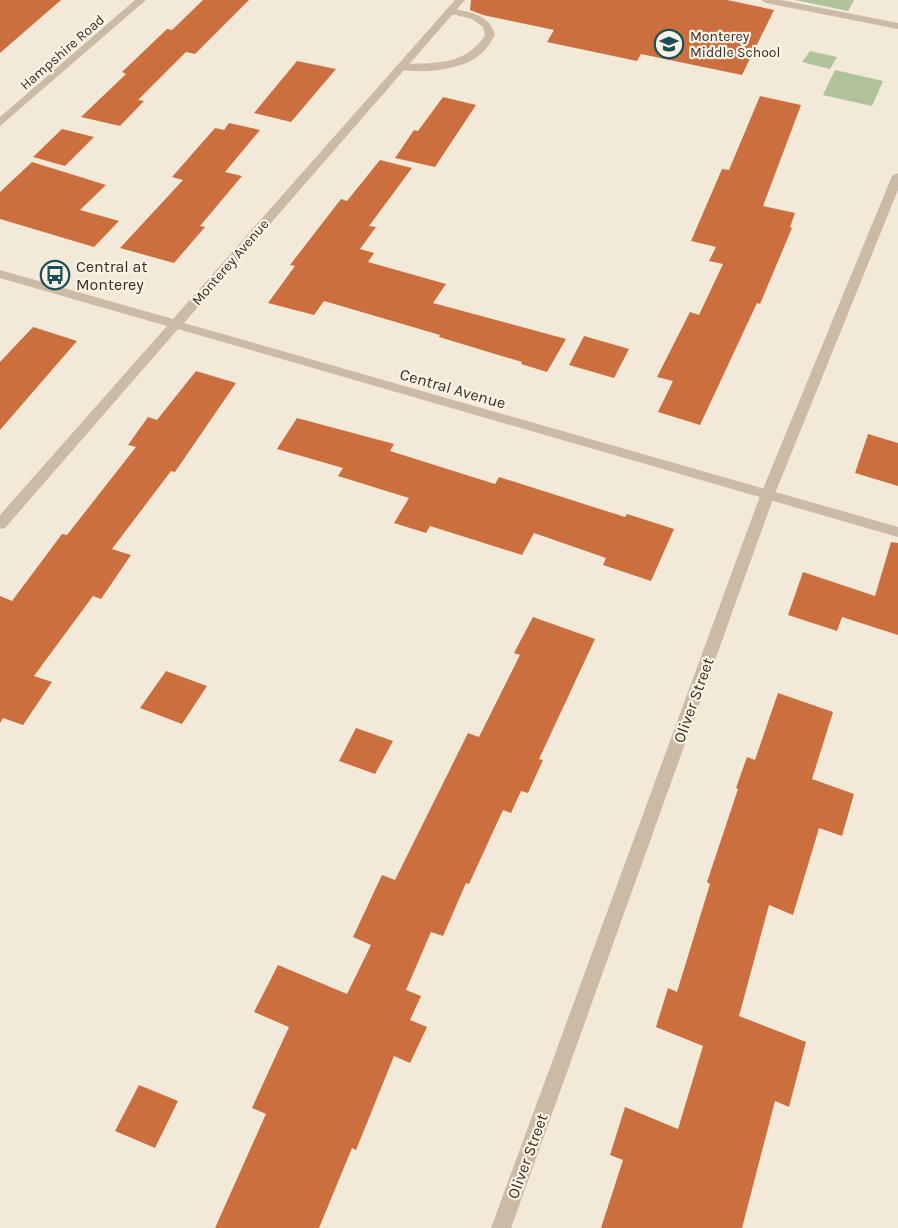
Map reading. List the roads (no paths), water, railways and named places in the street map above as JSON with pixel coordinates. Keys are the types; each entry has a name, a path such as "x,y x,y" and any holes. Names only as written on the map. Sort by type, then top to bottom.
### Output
{"street":[{"name":"Hampshire Road","path":"0,123 141,0"},
{"name":"Monterey Avenue","path":"0,524 460,0"},
{"path":"766,0 898,26"},
{"path":"401,67 444,65 473,57 490,35 488,26 475,17 450,11"},
{"name":"Oliver Street","path":"501,1228 767,496 898,176"},
{"name":"Central Avenue","path":"0,274 898,532"}],"place":[{"name":"Monterey Middle School","path":"669,44"},
{"name":"Central at Monterey","path":"55,275"}]}
